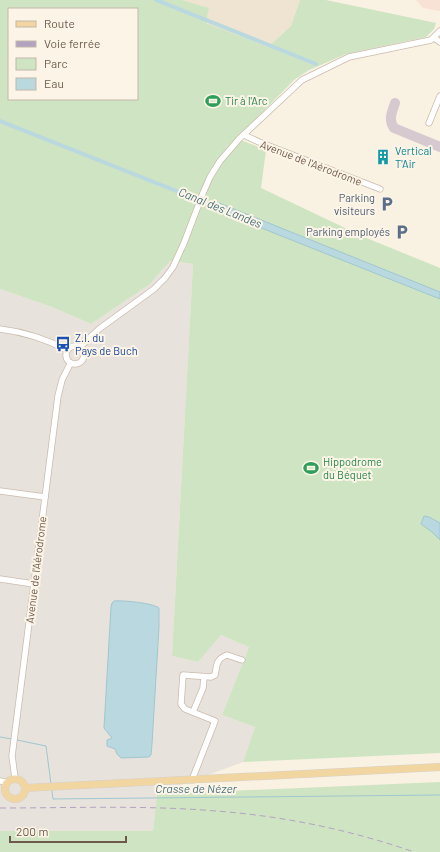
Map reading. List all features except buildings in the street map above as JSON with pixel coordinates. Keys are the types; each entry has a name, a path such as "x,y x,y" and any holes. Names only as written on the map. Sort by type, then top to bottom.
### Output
{"main road":[{"path":"25,788 440,767"},
{"path":"15,778 23,782 25,788 23,795 18,799 11,798 3,794 3,782 15,778"}],"street":[{"path":"80,347 99,330 154,289 165,278 173,267 210,177 220,161 244,135 302,80 349,57 423,42 434,38 440,30"},
{"path":"434,38 440,42"},
{"path":"429,123 440,96"},
{"name":"Avenue de l'Aérodrome","path":"244,135 380,189"},
{"path":"0,330 49,341 67,350"},
{"path":"74,346 80,347 83,351 83,360 76,365 70,364 65,356 67,350 74,346"},
{"name":"Avenue de l'Aérodrome","path":"15,778 12,761 14,739 58,396 62,380 70,364"},
{"path":"0,491 45,497"},
{"path":"0,579 34,584"},
{"path":"192,780 215,721 185,709 181,704 183,675 211,677 215,675 217,661 222,656 227,655 242,660"},
{"path":"193,712 203,688 204,676"}],"shaded area":[{"path":"182,0 300,0 291,26 268,47 206,23 209,8"},
{"path":"416,0 440,0 440,11 423,8"},
{"path":"170,261 193,264 172,656 198,662 221,635 249,647 222,715 255,727 243,762 157,794 153,831 0,831 0,289 52,307 91,324 150,284"}],"green space":[{"name":"Hippodrome du Béquet","path":"0,0 182,0 209,8 206,23 268,47 291,26 300,0 326,0 436,23 434,29 426,37 346,54 309,70 294,80 235,140 243,141 266,150 261,188 364,237 440,268 440,753 243,762 255,727 222,715 249,647 221,635 198,662 172,656 193,264 170,261 150,284 91,324 52,307 0,289"},
{"path":"440,782 440,852 0,852 0,831 153,831 157,794"}],"water":[{"path":"219,203 440,292 440,299 216,210"},
{"path":"424,516 440,523 440,540 421,524"},
{"path":"114,601 144,603 159,608 152,744 151,755 149,757 121,758 115,749 107,746 107,740 112,738 104,728 111,607"}],"waterway":[{"path":"156,0 316,64"},
{"name":"Canal des Landes","path":"0,121 222,209"},
{"name":"Crasse de Nézer","path":"0,737 12,739"},
{"name":"Crasse de Nézer","path":"17,740 46,746 51,784"},
{"name":"Crasse de Nézer","path":"52,791 53,799 440,795"}],"taxiway":[{"path":"395,103 391,119 394,128 440,147"}],"railway":[{"path":"0,808 162,808 241,813 316,825 366,837 414,852"}],"place":[{"name":"Tir à l'Arc","path":"213,101"},
{"name":"Vertical T'Air","path":"383,157"},
{"name":"Parking visiteurs","path":"387,204"},
{"name":"Parking employés","path":"402,232"},
{"name":"Z.I. du Pays de Buch","path":"63,344"},
{"name":"Hippodrome du Béquet","path":"311,468"}]}
